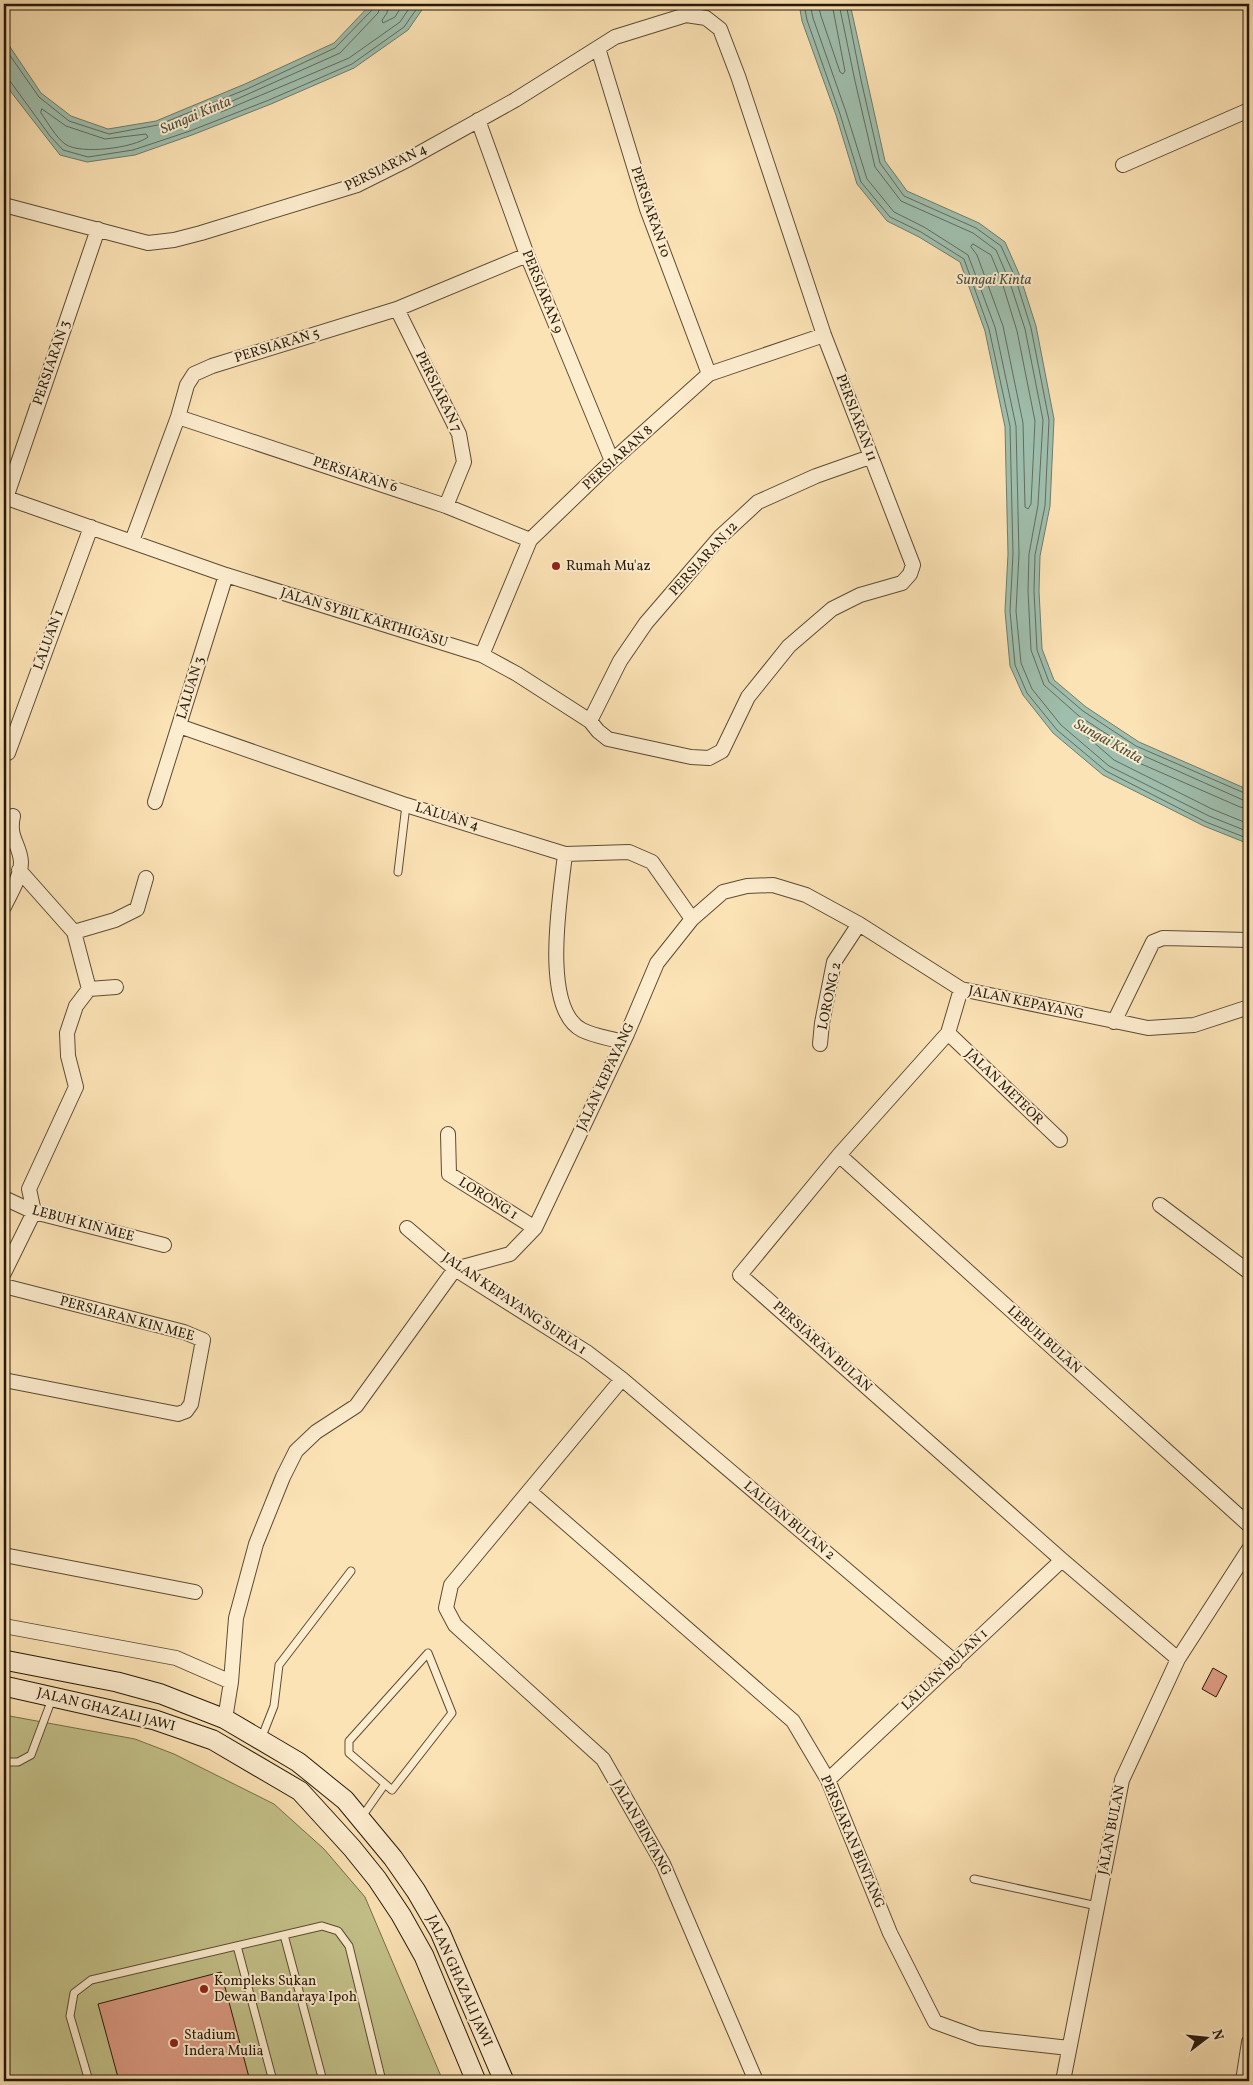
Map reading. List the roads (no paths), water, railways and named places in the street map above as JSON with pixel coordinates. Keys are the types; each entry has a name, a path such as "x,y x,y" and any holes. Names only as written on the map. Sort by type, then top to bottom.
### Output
{"main road":[{"name":"JALAN GHAZALI JAWI","path":"4,1660 117,1682 161,1694 225,1719 298,1762 345,1800 416,1891 440,1932 504,2081"},
{"name":"JALAN GHAZALI JAWI","path":"4,1686 155,1720 213,1740 300,1791 352,1848 377,1880 400,1915 424,1956 476,2081"},
{"path":"225,1719 232,1736 285,1771 300,1791"}],"street":[{"name":"PERSIARAN 4","path":"4,205 148,243 174,240 201,233 357,185 478,120 615,37 686,15"},
{"name":"PERSIARAN 11","path":"686,15 706,18 720,29 738,76 824,335 913,565 910,574 902,583 860,595 832,608 789,646 748,697 722,752 710,758"},
{"name":"PERSIARAN 10","path":"598,48 647,209 709,374"},
{"path":"1122,165 1249,110"},
{"name":"PERSIARAN 9","path":"478,120 526,255 612,461"},
{"name":"PERSIARAN 3","path":"5,501 98,229"},
{"name":"PERSIARAN 5","path":"132,541 178,417 187,385 194,374 212,366 397,309 526,255"},
{"name":"PERSIARAN 7","path":"397,309 459,434 464,462 446,506"},
{"name":"PERSIARAN 8","path":"482,655 530,540 612,461 709,374 824,335"},
{"name":"PERSIARAN 6","path":"178,417 446,506 530,540"},
{"name":"PERSIARAN 12","path":"590,721 620,661 646,623 720,538 758,502 816,476 870,457"},
{"name":"JALAN SYBIL KARTHIGASU","path":"5,501 91,526 226,575 482,655 517,674 590,721 608,739 691,758 710,758"},
{"name":"LALUAN 1","path":"8,753 91,526"},
{"name":"LALUAN 3","path":"155,802 226,575"},
{"name":"LALUAN 4","path":"179,726 406,805 565,854 629,852 652,862 692,919"},
{"path":"4,907 15,886 21,863 10,827 13,816"},
{"path":"565,854 557,929 556,979 565,1011 581,1030 622,1042"},
{"path":"19,870 74,932 89,989"},
{"path":"74,932 115,920 136,909 146,878"},
{"name":"JALAN KEPAYANG","path":"456,1269 510,1254 536,1228 657,963 692,919 723,892 747,886 773,884 806,895 859,924 961,989 1148,1028 1194,1025 1249,1007"},
{"name":"LORONG 2","path":"820,1044 822,1023 834,962 859,924"},
{"path":"1114,1022 1153,942 1163,938 1249,940"},
{"path":"4,1273 34,1212 29,1189 76,1087 68,1056 67,1033 76,1006 89,989 116,987"},
{"name":"PERSIARAN BULAN","path":"961,989 948,1033 839,1155 740,1275 1062,1560 1178,1659"},
{"name":"JALAN METEOR","path":"948,1033 1060,1140"},
{"name":"LORONG 1","path":"448,1134 449,1174 536,1228"},
{"name":"LEBUH BULAN","path":"839,1155 1249,1525"},
{"name":"LEBUH KIN MEE","path":"4,1198 34,1212 164,1245"},
{"path":"1160,1205 1249,1272"},
{"name":"JALAN KEPAYANG SURIA 1","path":"407,1228 456,1269 588,1353 622,1380"},
{"path":"225,1719 231,1682 236,1618 256,1544 283,1477 296,1451 316,1432 356,1406 456,1269"},
{"name":"PERSIARAN KIN MEE","path":"4,1286 184,1332 202,1340 191,1404 186,1411 178,1414 4,1380"},
{"path":"529,1491 622,1380"},
{"name":"LALUAN BULAN 2","path":"622,1380 955,1662"},
{"name":"JALAN BINTANG","path":"529,1491 451,1585 446,1608 455,1625 604,1759 663,1864 756,2081"},
{"name":"PERSIARAN BINTANG","path":"529,1491 793,1721 828,1780 890,1933 935,2022 979,2038 1069,2048"},
{"name":"JALAN BULAN","path":"1063,2081 1122,1780 1178,1659 1249,1549"},
{"path":"4,1556 195,1592"},
{"name":"LALUAN BULAN 1","path":"828,1780 1062,1560"},
{"path":"4,1626 176,1658 231,1682"},
{"path":"1243,2081 1249,2042"}],"lane":[{"path":"398,872 406,805"},
{"path":"261,1740 274,1706 279,1665 351,1571"},
{"path":"428,1653 452,1713 392,1790 385,1784 349,1753 349,1741 428,1653"},
{"path":"4,1762 18,1762 31,1755 53,1696"},
{"path":"360,1819 385,1784"},
{"path":"974,1880 1097,1906"},
{"path":"89,2081 70,2016 74,1993 91,1980 322,1926 338,1931 349,1946 382,2081"},
{"path":"284,1935 323,2081"},
{"path":"237,1946 273,2081"}],"water":[{"name":"Sungai Kinta","path":"371,4 426,4 408,30 354,68 271,104 135,155 87,162 60,155 4,81 4,38 41,93 71,116 108,129 156,121 245,84 334,43"},
{"name":"Sungai Kinta","path":"799,4 850,4 885,161 907,191 979,223 1005,242 1020,276 1036,326 1054,419 1050,506 1040,556 1039,591 1042,649 1054,680 1086,707 1139,742 1249,790 1249,844 1204,826 1103,775 1053,733 1023,695 1010,666 1005,611 1008,554 1005,427 985,331 960,262 919,237 887,221 857,184 836,115 802,21"}],"place":[{"name":"Rumah Mu'az","path":"556,566"},
{"name":"Kompleks Sukan Dewan Bandaraya Ipoh","path":"204,1989"},
{"name":"Stadium Indera Mulia","path":"174,2043"}]}
